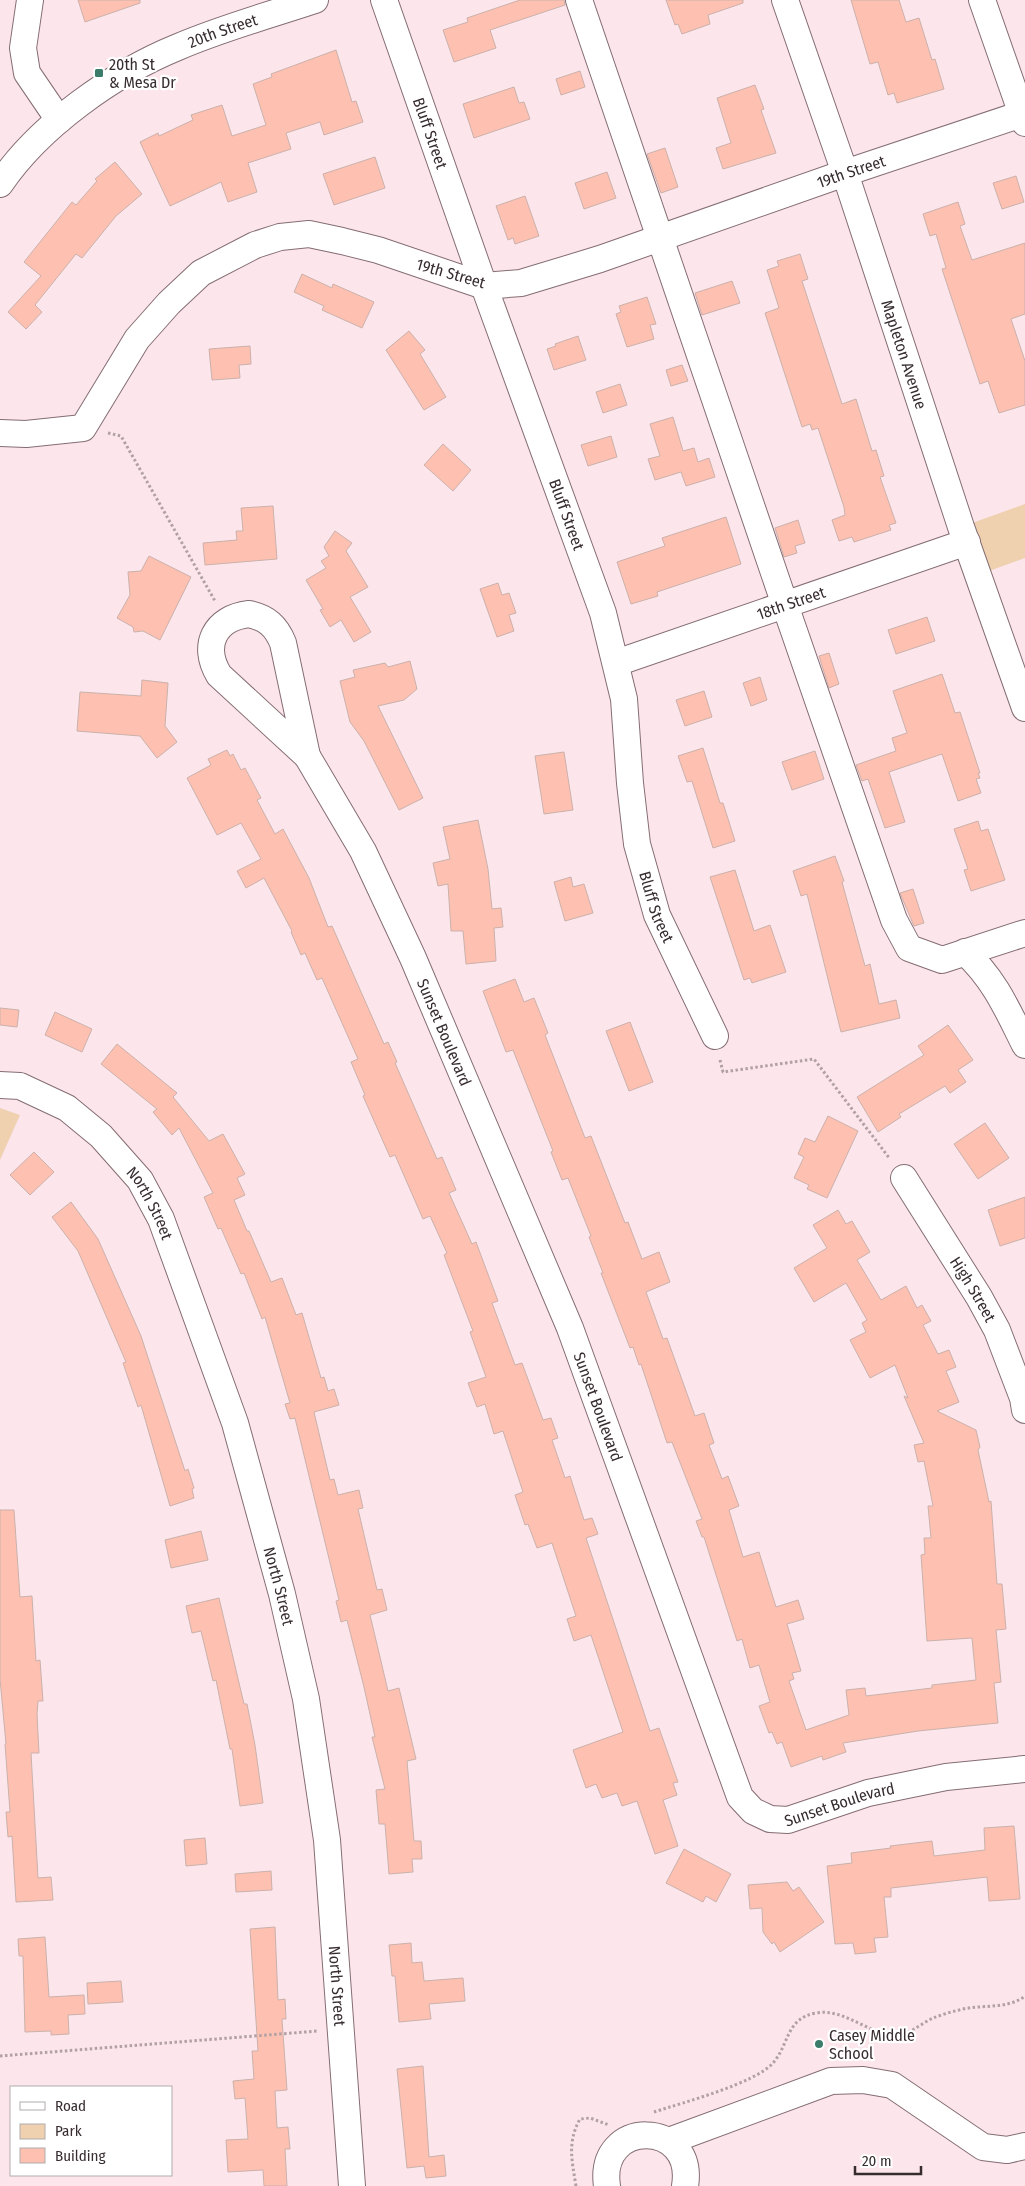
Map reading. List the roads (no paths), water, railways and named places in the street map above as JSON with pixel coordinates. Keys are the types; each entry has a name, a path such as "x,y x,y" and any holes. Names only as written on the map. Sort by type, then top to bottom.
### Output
{"street":[{"path":"30,0 23,48 27,73 59,120"},
{"name":"20th Street","path":"0,184 41,137 59,120 113,80 178,47 315,0"},
{"name":"Bluff Street","path":"384,0 484,286 603,613 624,700 637,844 657,915 716,1036"},
{"path":"579,0 894,920 909,948 953,956 982,968 995,985 1025,1045"},
{"name":"Mapleton Avenue","path":"785,0 846,173 967,542 1025,708"},
{"path":"982,0 1024,117"},
{"name":"19th Street","path":"0,433 26,434 83,428 137,339 169,303 201,273 256,245 280,237 309,234 378,250 484,286 522,282 600,259 846,173 1024,117"},
{"name":"18th Street","path":"616,663 967,542"},
{"name":"Sunset Boulevard","path":"307,756 278,632 271,623 249,614 237,616 226,621 218,629 212,640 210,652 213,664 219,675 307,756 363,851 408,949 570,1328 740,1797 753,1811 770,1819 788,1820 878,1791 946,1777 1025,1769"},
{"path":"953,956 1025,933"},
{"name":"North Street","path":"0,1085 20,1086 66,1108 101,1136 140,1180 162,1219 236,1423 282,1594 306,1699 327,1840 352,2186"},
{"name":"High Street","path":"904,1178 979,1297 997,1330 1023,1398 1025,1410"},
{"path":"668,2141 831,2081 863,2080 892,2085 983,2146 1007,2150 1025,2146"},
{"path":"607,2186 606,2172 609,2158 617,2146 629,2138 642,2134 656,2136 668,2141 678,2150 684,2161 687,2173 685,2186"}],"place":[{"name":"20th St & Mesa Dr","path":"99,73"},
{"name":"Casey Middle School","path":"819,2044"}]}
